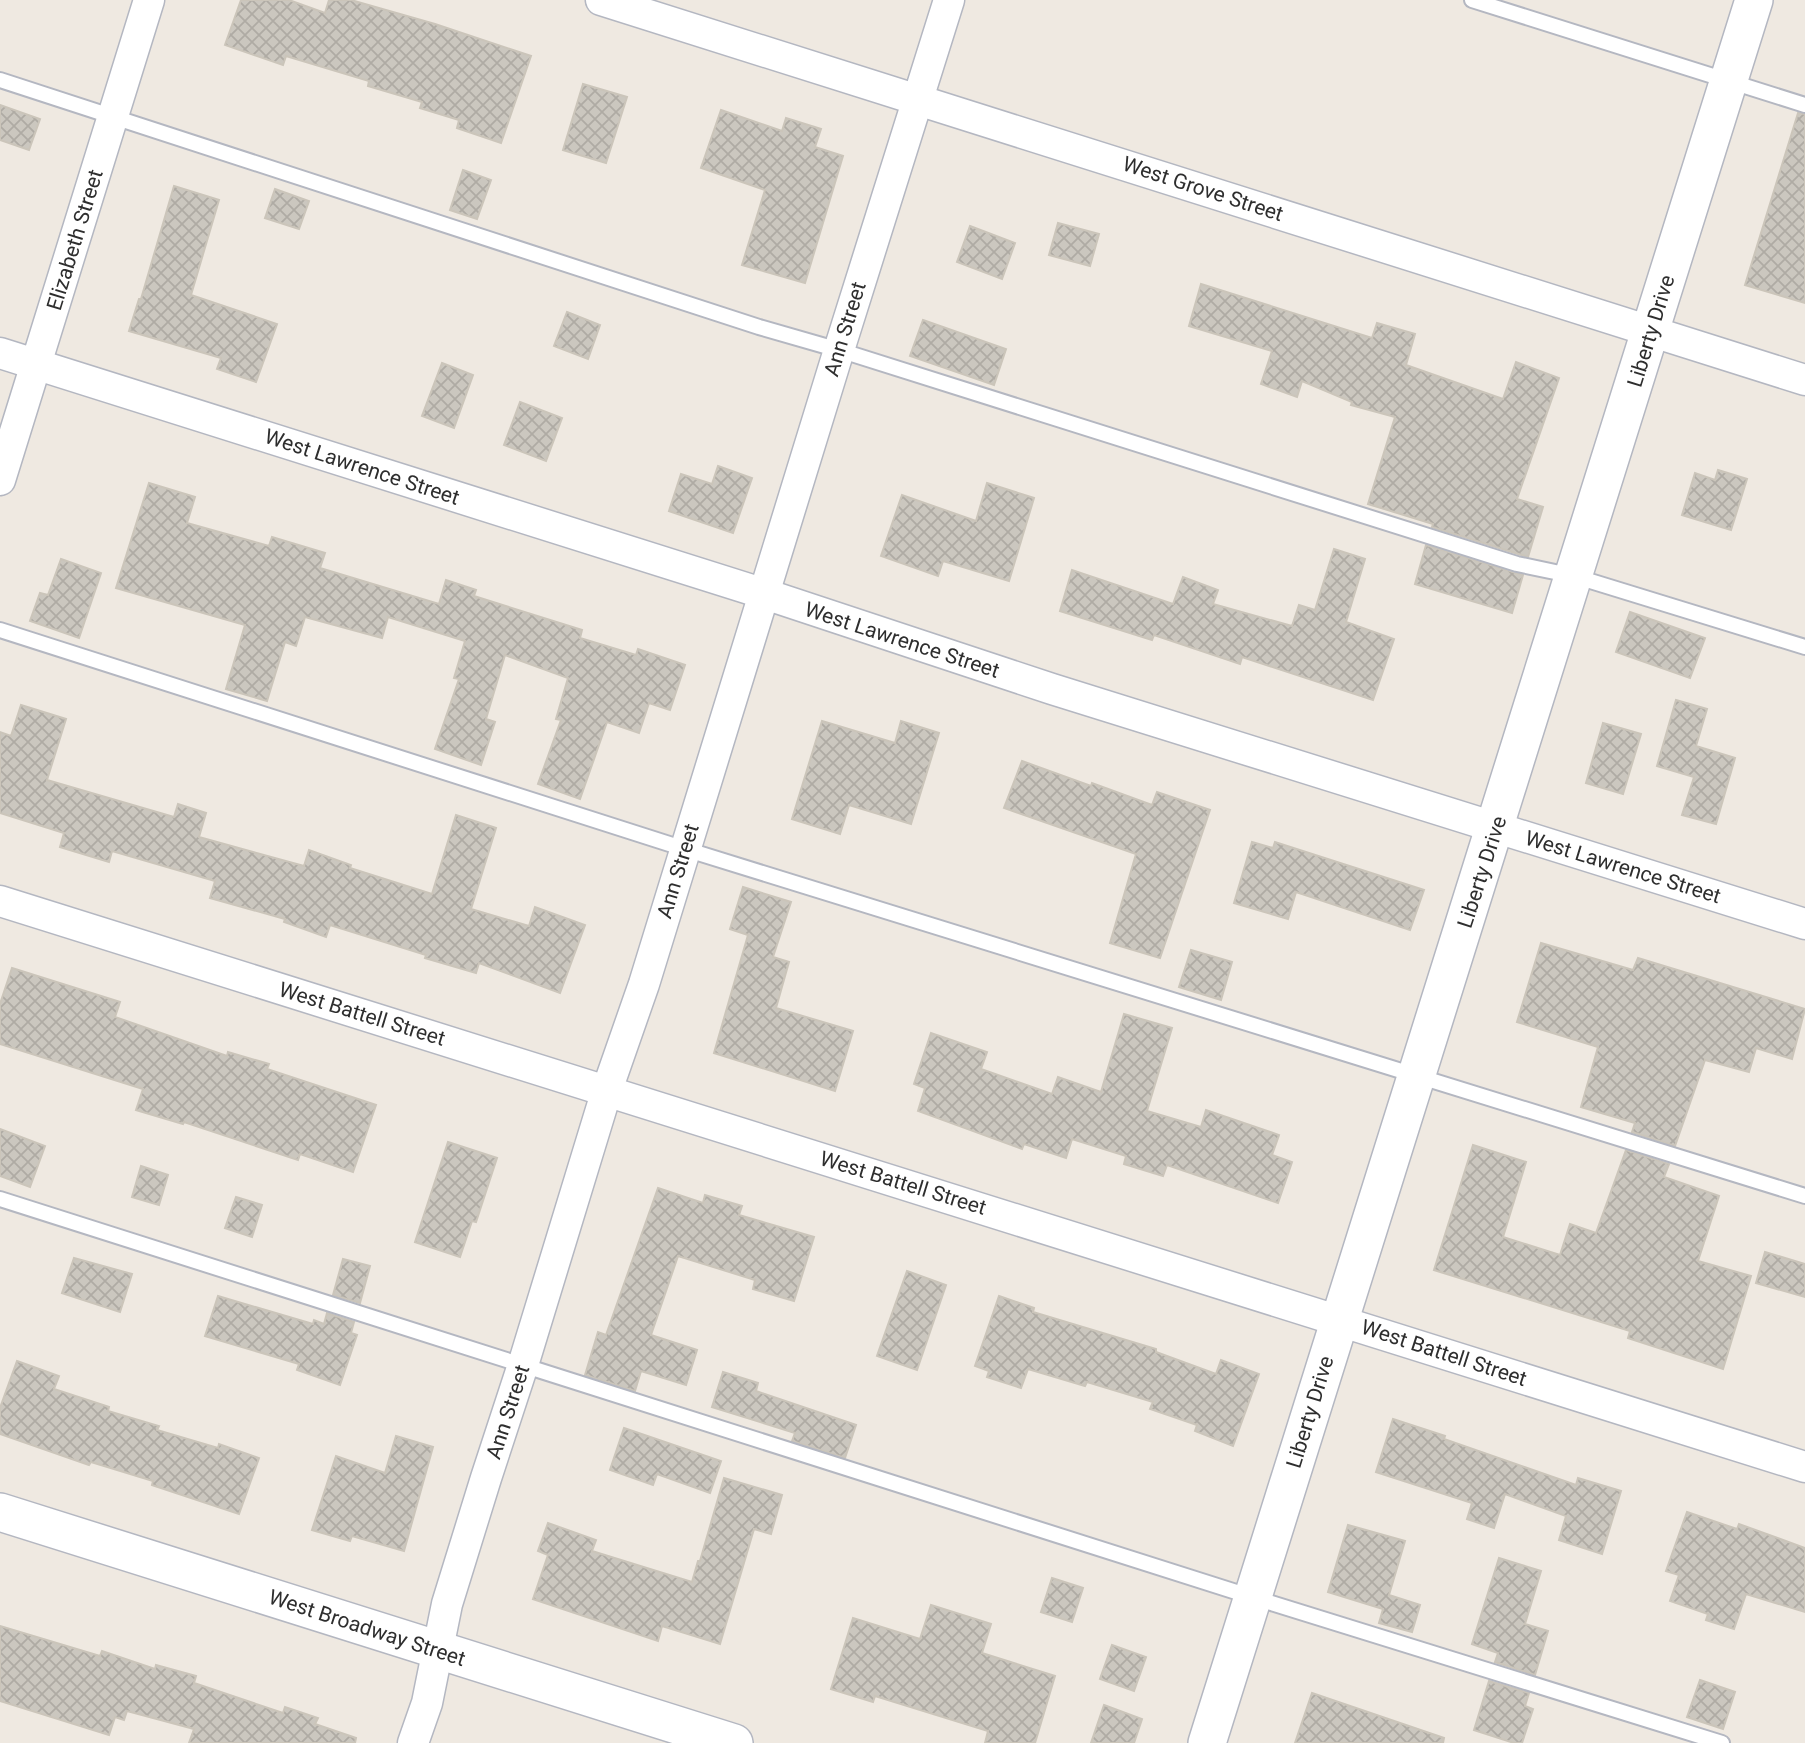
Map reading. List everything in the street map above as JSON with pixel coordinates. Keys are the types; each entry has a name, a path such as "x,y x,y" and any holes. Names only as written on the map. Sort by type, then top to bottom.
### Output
{"street":[{"name":"Elizabeth Street","path":"0,480 149,0"},
{"name":"West Grove Street","path":"601,0 1805,380"},
{"name":"Ann Street","path":"413,1743 427,1703 447,1604 474,1516 607,1090 644,984 949,0"},
{"name":"Liberty Drive","path":"1207,1743 1754,0"},
{"name":"West Lawrence Street","path":"0,353 765,594 1052,689 1805,924"},
{"name":"West Battell Street","path":"0,901 1805,1467"},
{"name":"West Broadway Street","path":"0,1512 436,1650 689,1736 734,1743"}],"lane":[{"path":"1472,0 1805,105"},
{"path":"0,80 759,327 1517,564 1574,576 1805,647"},
{"path":"0,630 685,849 1805,1196"},
{"path":"0,1199 1252,1597 1722,1743"}],"building":[{"path":"241,0 289,0 325,13 329,0 351,0 531,56 501,143 457,128 459,120 420,108 422,102 368,86 369,81 286,56 283,65 225,45"},
{"path":"583,84 627,97 606,163 563,150"},
{"path":"0,105 40,119 29,150 0,140"},
{"path":"721,110 782,131 786,118 821,129 815,147 843,156 805,283 742,265 765,190 701,168"},
{"path":"1798,113 1805,114 1805,303 1745,285"},
{"path":"463,170 491,180 477,219 450,210"},
{"path":"174,186 219,200 191,295 277,324 256,382 217,369 221,358 129,331"},
{"path":"275,189 309,201 299,229 265,218"},
{"path":"1058,223 1099,234 1090,266 1049,255"},
{"path":"970,226 1015,243 1002,279 957,262"},
{"path":"1201,284 1372,338 1377,323 1415,334 1406,365 1503,399 1516,362 1559,378 1517,499 1543,507 1528,557 1368,504 1395,417 1351,405 1352,402 1302,381 1297,397 1261,384 1272,351 1189,326"},
{"path":"567,312 600,325 588,359 554,346"},
{"path":"923,320 1006,349 994,385 910,356"},
{"path":"442,363 473,375 454,428 422,416"},
{"path":"520,402 562,418 546,461 504,445"},
{"path":"718,466 752,478 733,533 669,511 681,474 712,484"},
{"path":"1718,470 1747,479 1731,530 1682,515 1695,473 1715,480"},
{"path":"149,483 195,497 187,523 269,546 272,537 325,553 320,568 439,604 446,580 476,590 474,596 582,630 580,638 636,655 638,649 685,665 670,710 649,703 639,733 607,722 580,799 538,784 561,720 556,719 568,678 505,655 486,719 495,722 481,765 435,749 459,679 454,678 465,641 388,617 382,638 305,617 296,646 285,642 267,701 226,689 245,625 116,588"},
{"path":"987,483 1034,498 1009,581 943,561 938,576 881,556 902,495 976,521"},
{"path":"1426,545 1523,575 1512,613 1415,584"},
{"path":"1334,549 1365,559 1346,622 1394,639 1373,700 1242,657 1240,664 1154,635 1152,640 1060,611 1072,570 1173,604 1183,577 1218,590 1213,604 1292,626 1299,605 1315,610"},
{"path":"61,559 101,573 79,638 30,621 40,593 48,595"},
{"path":"1630,612 1705,638 1690,678 1616,652"},
{"path":"1676,700 1707,709 1696,746 1735,758 1716,824 1682,815 1694,777 1657,766"},
{"path":"21,705 66,719 47,780 174,817 178,804 206,813 199,837 304,866 309,850 351,865 350,868 432,894 456,815 496,828 471,909 529,926 535,907 585,925 560,993 479,963 476,973 330,925 326,937 284,922 285,919 210,898 215,881 112,851 109,862 60,847 64,833 0,813 0,732 11,736"},
{"path":"822,721 895,743 901,721 939,733 911,824 849,805 840,834 792,819"},
{"path":"1603,723 1641,734 1623,794 1586,783"},
{"path":"1022,761 1152,805 1157,792 1210,810 1160,958 1110,943 1136,854 1004,808"},
{"path":"1252,842 1273,848 1275,842 1424,890 1410,930 1296,892 1288,919 1234,903"},
{"path":"743,887 791,902 773,957 789,962 776,1008 853,1031 835,1091 714,1053 748,935 730,929"},
{"path":"1541,943 1633,970 1638,958 1805,1009 1792,1059 1756,1048 1749,1072 1705,1060 1675,1146 1632,1132 1635,1123 1581,1107 1598,1047 1517,1022"},
{"path":"1191,950 1232,962 1221,1000 1179,987"},
{"path":"12,968 120,1002 115,1017 227,1056 228,1052 269,1064 267,1069 376,1105 353,1172 300,1154 298,1160 184,1122 183,1124 136,1110 143,1089 0,1044 0,1004"},
{"path":"1124,1014 1172,1028 1147,1111 1201,1127 1206,1110 1279,1135 1272,1155 1292,1162 1278,1203 1167,1165 1163,1176 1124,1164 1126,1156 1072,1139 1066,1158 1024,1144 1022,1149 918,1111 925,1088 914,1084 931,1033 987,1052 981,1069 1052,1094 1058,1077 1101,1092"},
{"path":"0,1129 45,1146 30,1187 0,1176"},
{"path":"448,1142 497,1158 476,1222 472,1221 460,1257 415,1242"},
{"path":"1473,1145 1526,1162 1503,1237 1560,1255 1570,1224 1596,1233 1626,1150 1669,1164 1664,1177 1719,1196 1698,1261 1751,1276 1723,1369 1628,1338 1630,1331 1434,1270"},
{"path":"141,1166 168,1175 159,1205 132,1197"},
{"path":"658,1188 703,1203 705,1195 742,1206 739,1215 814,1237 794,1301 753,1289 755,1280 678,1256 651,1335 697,1350 686,1385 641,1371 635,1391 585,1375 598,1332 606,1335"},
{"path":"236,1197 262,1205 252,1237 225,1228"},
{"path":"1765,1252 1805,1264 1805,1297 1756,1283"},
{"path":"74,1258 132,1274 120,1312 62,1293"},
{"path":"343,1259 370,1266 360,1303 333,1295"},
{"path":"907,1271 946,1285 917,1370 877,1356"},
{"path":"218,1296 313,1324 314,1320 324,1324 327,1313 354,1322 351,1333 357,1335 340,1385 297,1370 299,1364 205,1336"},
{"path":"999,1296 1034,1308 1033,1312 1156,1349 1156,1352 1216,1374 1221,1360 1259,1374 1233,1446 1195,1431 1197,1425 1150,1409 1153,1402 1087,1382 1085,1386 1028,1369 1021,1388 987,1377 989,1371 975,1366"},
{"path":"17,1361 59,1376 54,1389 109,1407 108,1411 159,1426 157,1430 218,1448 219,1444 259,1458 239,1514 152,1485 153,1481 91,1462 89,1465 0,1434 0,1408"},
{"path":"723,1372 758,1383 756,1391 856,1425 845,1458 792,1441 795,1433 712,1407"},
{"path":"1393,1419 1576,1485 1578,1478 1621,1491 1602,1554 1559,1540 1566,1516 1505,1494 1494,1528 1467,1519 1472,1503 1376,1472"},
{"path":"624,1428 721,1461 710,1493 657,1474 653,1485 610,1470"},
{"path":"396,1436 433,1447 404,1551 352,1536 350,1541 312,1530 336,1456 385,1473"},
{"path":"724,1478 782,1495 771,1534 754,1529 720,1644 662,1626 658,1641 533,1599 548,1555 538,1551 548,1523 596,1540 592,1551 692,1582"},
{"path":"1687,1512 1737,1529 1739,1524 1805,1548 1805,1612 1746,1594 1734,1629 1706,1620 1708,1614 1670,1601 1679,1575 1666,1571"},
{"path":"1348,1525 1405,1541 1389,1595 1420,1605 1412,1632 1379,1623 1383,1609 1328,1592"},
{"path":"1499,1558 1541,1571 1525,1624 1548,1631 1535,1675 1495,1662 1498,1653 1472,1644"},
{"path":"1052,1578 1083,1588 1072,1622 1041,1612"},
{"path":"931,1605 991,1624 982,1653 1055,1676 1035,1743 985,1743 988,1731 875,1696 873,1702 831,1689 853,1618 920,1639"},
{"path":"0,1626 100,1656 102,1651 155,1669 156,1665 196,1676 194,1683 283,1713 285,1707 318,1718 315,1724 356,1738 355,1743 189,1743 194,1729 127,1711 124,1720 115,1717 109,1735 0,1701"},
{"path":"1112,1645 1146,1657 1134,1691 1100,1679"},
{"path":"1700,1680 1735,1692 1723,1729 1687,1717"},
{"path":"1489,1681 1529,1693 1525,1706 1533,1709 1522,1743 1474,1730"},
{"path":"1312,1693 1444,1738 1443,1743 1295,1743"},
{"path":"1104,1705 1142,1719 1134,1743 1091,1743"}]}
